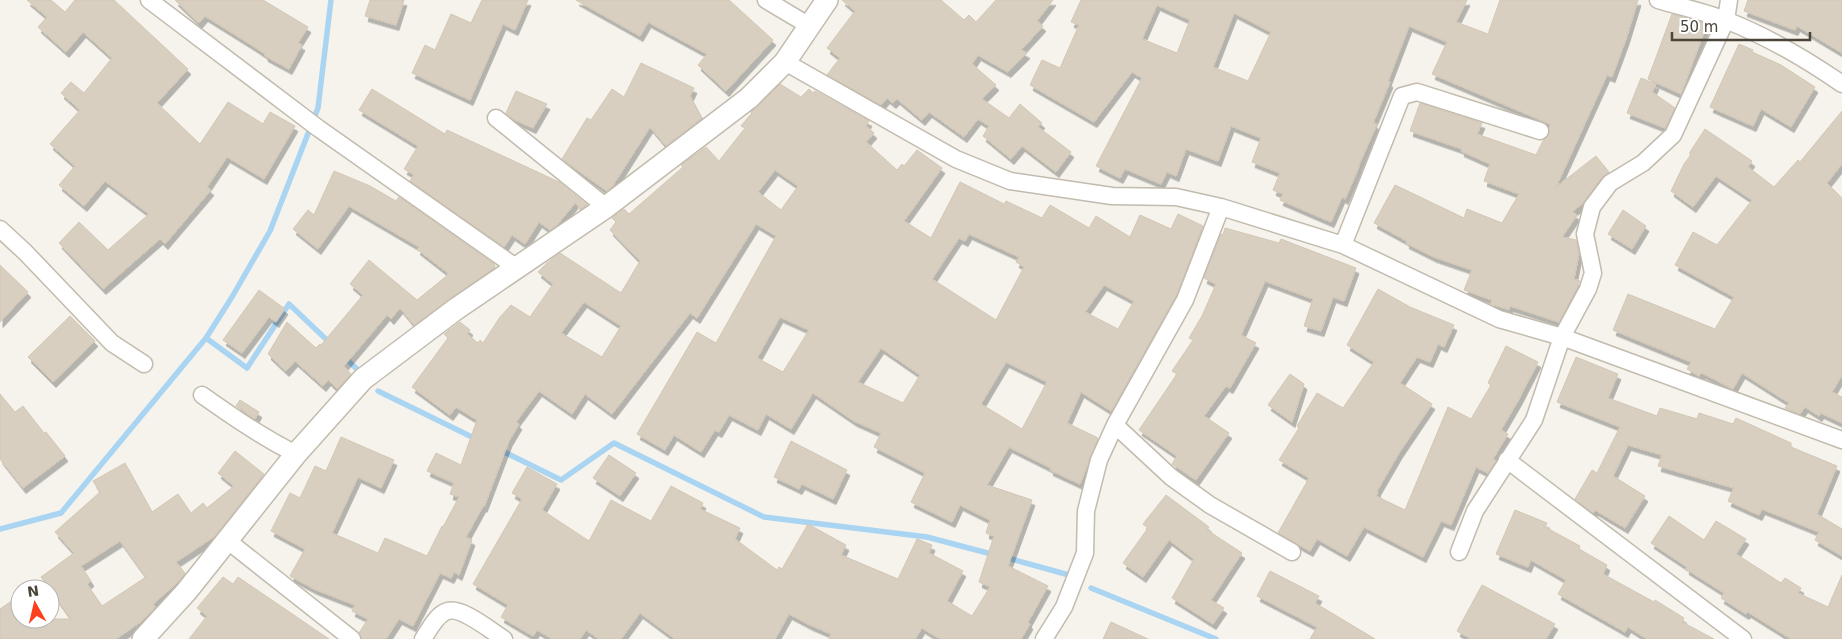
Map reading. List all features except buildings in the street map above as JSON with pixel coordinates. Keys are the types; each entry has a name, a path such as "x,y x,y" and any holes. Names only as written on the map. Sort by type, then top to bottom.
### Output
{"street":[{"path":"149,0 312,124 517,268"},
{"path":"766,0 808,25"},
{"path":"143,639 186,592 296,454 363,379 456,308 606,207 749,98 785,62 808,25 827,0"},
{"path":"1658,0 1726,20 1764,37 1822,70 1842,84"},
{"path":"1459,552 1475,511 1534,420 1562,337 1588,289 1593,273 1584,234 1592,207 1610,183 1643,163 1673,135 1726,20 1729,0"},
{"path":"785,62 956,159 1010,181 1112,196 1176,197 1221,207 1343,245 1498,320 1562,337 1842,440"},
{"path":"1343,245 1402,96 1416,92 1540,131"},
{"path":"496,118 606,207"},
{"path":"1044,639 1064,607 1082,560 1085,544 1086,511 1100,460 1115,425 1185,300 1221,207"},
{"path":"0,229 25,252 112,343 144,364"},
{"path":"202,395 249,428 296,454"},
{"path":"1115,425 1171,477 1210,505 1292,552"},
{"path":"1507,460 1743,639"},
{"path":"228,541 352,639"},
{"path":"423,639 434,621 444,612 452,610 466,614 504,639"}],"waterway":[{"path":"0,529 61,513 206,338 232,297 270,231 318,108 331,0"},
{"path":"206,338 247,368 289,304 331,344"},
{"path":"343,356 358,370"},
{"path":"378,391 476,439"},
{"path":"498,449 561,480 614,443 764,517 927,537 995,555"},
{"path":"1004,557 1069,575"},
{"path":"1091,588 1216,639"}]}
